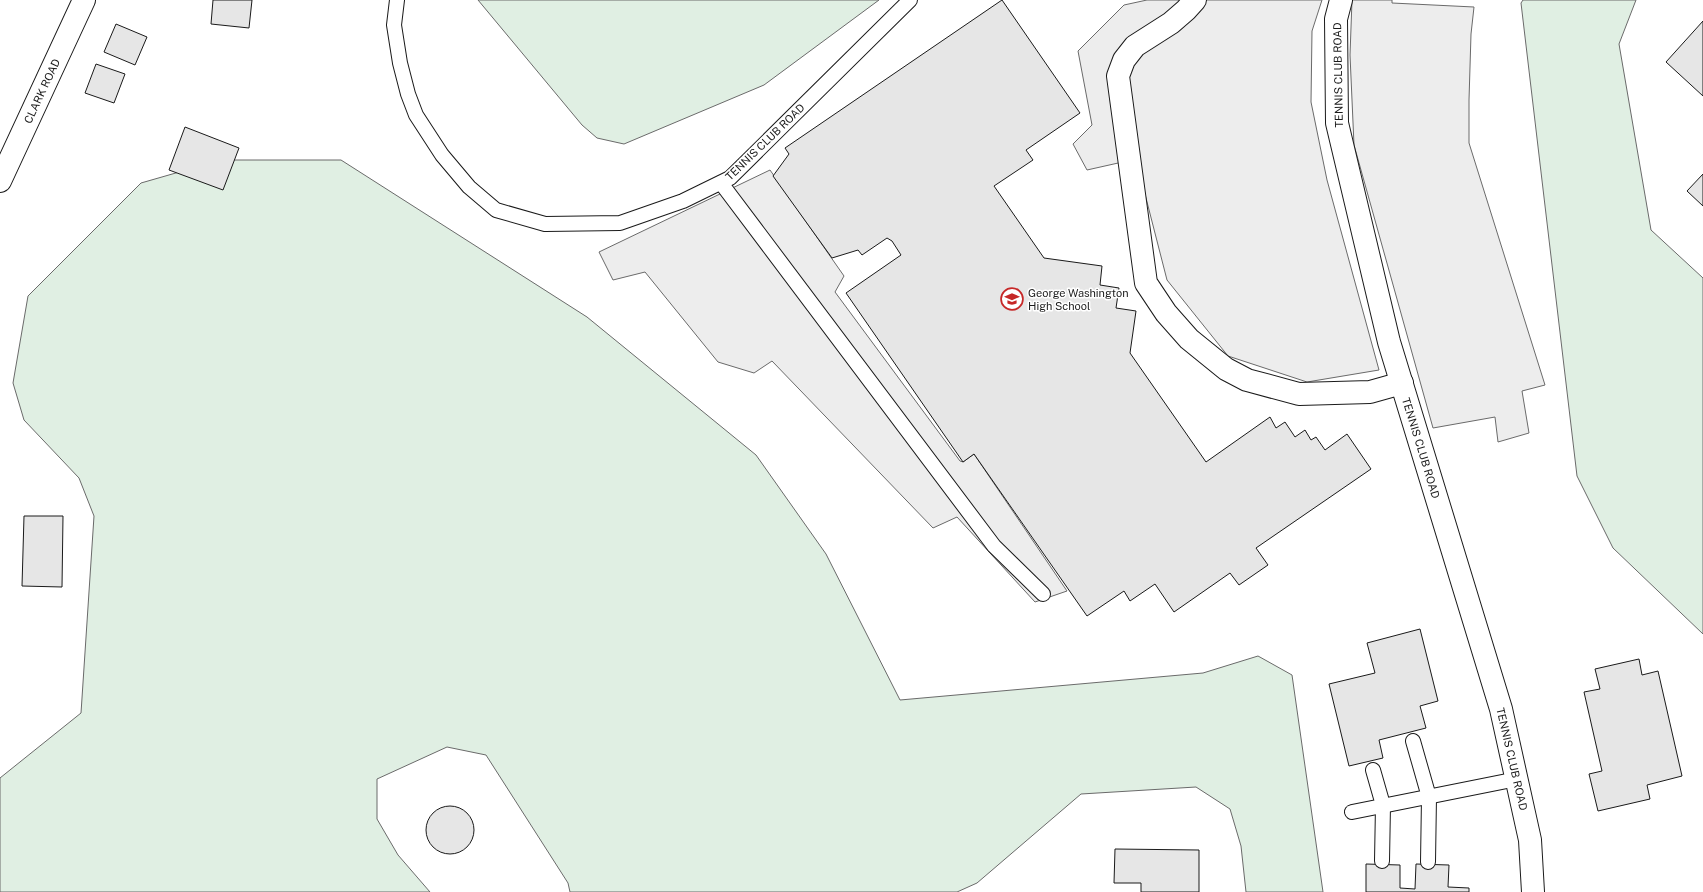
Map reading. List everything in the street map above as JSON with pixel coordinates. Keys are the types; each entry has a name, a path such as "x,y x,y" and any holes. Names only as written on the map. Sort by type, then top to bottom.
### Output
{"street":[{"name":"CLARK ROAD","path":"0,181 84,0"},
{"path":"1195,0 1171,23 1135,46 1124,60 1118,76 1146,283 1166,313 1189,339 1226,369 1247,380 1299,394 1370,392 1402,383"},
{"name":"TENNIS CLUB ROAD","path":"1341,0 1336,19 1337,123 1389,342 1501,709 1530,840 1533,892"}],"lane":[{"name":"TENNIS CLUB ROAD","path":"397,0 394,25 398,54 408,94 416,115 454,170 469,187 496,210 545,224 620,223 684,201 730,178 910,0"},
{"path":"721,183 994,546 1043,594"},
{"path":"1413,741 1429,797 1428,862"},
{"path":"1373,770 1383,805 1382,860"},
{"path":"1352,812 1517,780"}],"green space":[{"path":"478,0 879,0 764,85 624,144 597,138 582,125"},
{"path":"1523,0 1636,0 1619,44 1651,230 1703,278 1703,634 1613,548 1577,476 1521,3"},
{"path":"221,160 341,160 587,317 756,455 826,554 900,700 1203,673 1258,656 1292,675 1323,892 1246,892 1241,846 1230,809 1196,787 1081,794 977,883 957,892 570,892 568,883 486,755 447,747 377,779 377,819 398,855 430,892 0,892 0,778 81,713 94,516 79,478 24,420 13,383 28,296 141,183"}],"shaded area":[{"path":"1147,0 1322,0 1312,31 1311,102 1327,180 1379,370 1307,382 1228,356 1167,280 1136,159 1087,170 1073,144 1092,125 1078,51 1124,5"},
{"path":"1352,0 1392,0 1392,3 1474,7 1471,34 1469,143 1545,385 1522,391 1529,433 1498,442 1495,417 1433,428 1354,145 1350,55"},
{"path":"770,170 844,276 835,292 960,461 963,462 974,454 1067,591 1035,602 957,517 933,528 772,361 754,373 718,362 645,272 613,280 599,252"}],"building":[{"path":"213,0 252,0 249,28 211,24"},
{"name":"George Washington High School","path":"1002,0 1080,113 1026,150 1033,160 994,186 1044,258 1102,266 1100,285 1119,288 1116,308 1136,311 1130,353 1206,462 1270,417 1276,428 1285,422 1295,437 1305,430 1311,440 1316,437 1325,450 1347,434 1371,469 1256,548 1268,565 1239,585 1230,573 1174,612 1155,584 1130,601 1124,591 1087,616 974,454 963,462 846,293 901,255 892,241 887,238 862,255 858,250 832,258 773,176 789,154 785,148"},
{"path":"1703,21 1703,96 1666,62"},
{"path":"116,24 147,37 135,65 104,52"},
{"path":"96,64 125,74 114,103 85,93"},
{"path":"185,127 239,148 223,190 169,170"},
{"path":"1703,174 1703,206 1687,191"},
{"path":"24,516 63,516 62,587 22,586"},
{"path":"1420,629 1438,701 1420,706 1426,728 1379,740 1383,758 1349,766 1329,684 1375,673 1367,643"},
{"path":"1639,659 1642,675 1658,671 1682,776 1647,785 1650,799 1598,811 1589,774 1602,771 1584,692 1600,689 1595,669"},
{"path":"445,806 455,806 467,813 474,825 474,835 467,847 455,854 445,854 437,850 430,843 426,835 426,825 430,817 437,810"},
{"path":"1115,849 1199,850 1199,892 1141,892 1141,883 1114,883"},
{"path":"1366,864 1400,865 1400,888 1415,889 1416,864 1449,865 1448,887 1469,888 1469,892 1366,892"}],"place":[{"name":"George Washington High School","path":"1012,299"}]}
